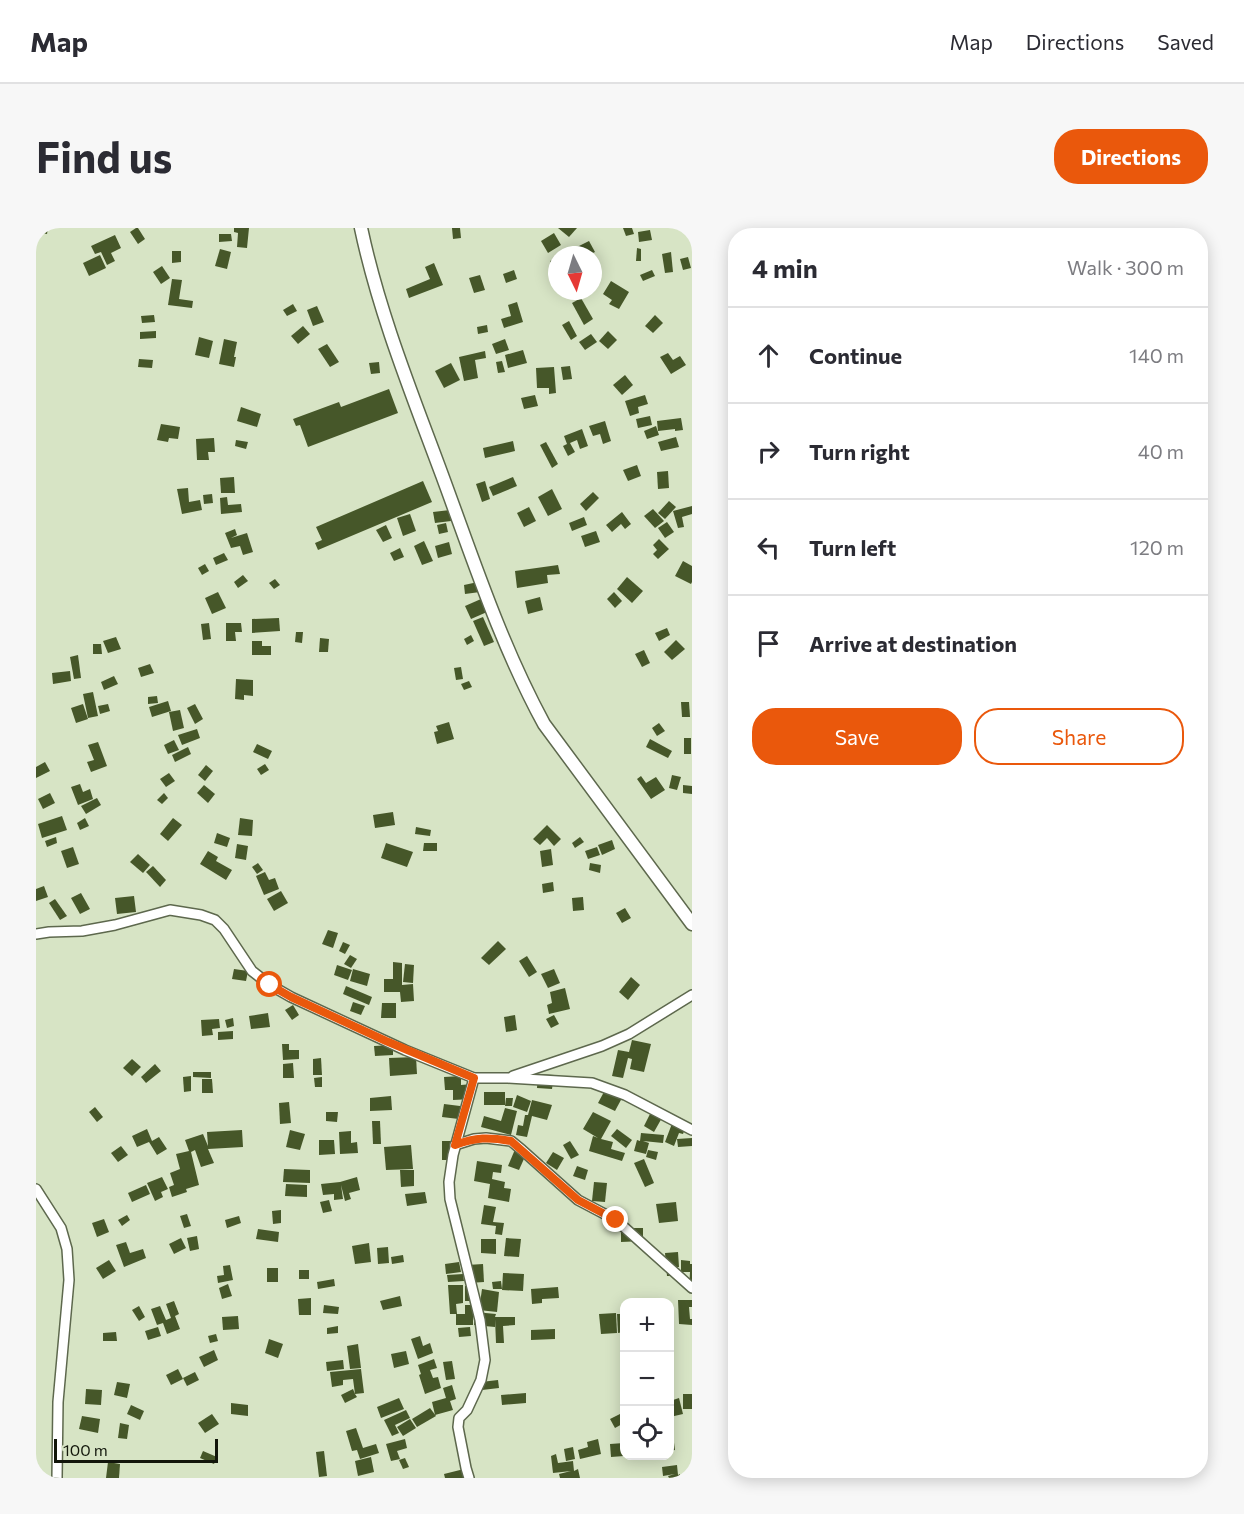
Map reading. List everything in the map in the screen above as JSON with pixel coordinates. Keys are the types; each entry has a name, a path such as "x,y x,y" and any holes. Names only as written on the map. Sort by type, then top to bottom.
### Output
{"main road":[{"path":"361,228 368,262 401,362 482,585 528,694 544,724 692,924"}],"street":[{"path":"36,934 82,931 170,910 201,915 215,920 224,929 252,971 284,993 405,1050 474,1078 592,1083 625,1095 692,1130"},
{"path":"508,1078 602,1046 629,1034 692,996"},
{"path":"470,1478 458,1426 459,1418 467,1410 481,1380 485,1360 484,1343 450,1199 449,1182 455,1145 474,1078"},
{"path":"455,1145 474,1138 498,1138 511,1141 578,1200 616,1220 692,1288"},
{"path":"36,1189 61,1228 67,1249 69,1280 58,1402 57,1478"}],"building":[{"path":"36,228 48,228 47,234 36,232"},
{"path":"136,228 145,239 138,244 130,232"},
{"path":"234,228 249,228 247,248 237,247 238,233 234,232"},
{"path":"452,228 460,228 461,238 453,239"},
{"path":"558,228 577,228 569,237"},
{"path":"623,228 632,228 634,234 626,236"},
{"path":"650,230 652,240 639,242 638,232"},
{"path":"554,233 561,245 548,246 548,253 541,241"},
{"path":"219,234 231,234 232,241 219,242"},
{"path":"115,235 121,248 111,253 115,261 107,265 101,252 95,254 91,246"},
{"path":"589,241 592,246 579,246"},
{"path":"637,248 641,249 641,261 636,261"},
{"path":"220,249 231,252 227,269 215,266"},
{"path":"172,251 181,251 181,262 172,263"},
{"path":"671,252 673,272 665,273 662,254"},
{"path":"100,255 106,268 89,276 83,263"},
{"path":"688,257 691,268 683,270 680,259"},
{"path":"434,263 443,285 409,298 406,289 430,279 425,267"},
{"path":"162,266 170,278 161,284 153,272"},
{"path":"514,270 517,279 506,283 503,274"},
{"path":"652,270 655,276 643,281 640,275"},
{"path":"480,275 485,290 474,293 469,278"},
{"path":"172,279 182,280 179,299 193,301 192,308 168,305"},
{"path":"611,281 629,292 619,309 609,304 612,300 603,294"},
{"path":"582,300 593,319 584,325 572,303"},
{"path":"517,302 523,322 504,328 501,319 511,316 508,305"},
{"path":"293,304 297,311 287,316 283,310"},
{"path":"317,306 324,322 313,326 307,310"},
{"path":"154,315 155,322 142,323 141,316"},
{"path":"655,315 663,323 653,333 645,326"},
{"path":"569,321 577,336 571,340 562,325"},
{"path":"487,325 488,332 478,334 477,327"},
{"path":"303,326 310,334 298,344 291,336"},
{"path":"156,331 156,338 140,339 140,332"},
{"path":"608,331 617,340 608,349 599,341"},
{"path":"591,334 597,342 585,350 579,342"},
{"path":"199,337 213,341 209,358 195,355"},
{"path":"224,339 237,342 234,367 219,364"},
{"path":"505,339 509,350 496,354 492,344"},
{"path":"327,344 339,362 330,367 318,349"},
{"path":"523,350 527,363 508,368 505,355"},
{"path":"485,351 486,358 475,360 478,378 464,381 459,357"},
{"path":"668,353 673,360 680,356 686,365 671,374 660,357"},
{"path":"139,359 153,360 152,368 138,367"},
{"path":"502,361 505,372 498,373 496,362"},
{"path":"379,362 380,373 371,374 369,363"},
{"path":"451,363 460,380 444,388 435,371"},
{"path":"570,366 572,379 563,380 561,367"},
{"path":"554,367 556,393 549,394 549,388 537,388 536,368"},
{"path":"625,375 633,385 622,395 613,385"},
{"path":"389,389 398,413 308,447 300,425 296,426 293,419 339,402 341,407"},
{"path":"535,395 538,406 524,409 521,398"},
{"path":"645,395 648,404 638,407 639,413 630,416 625,401"},
{"path":"241,407 261,414 257,427 237,421"},
{"path":"650,416 652,425 638,428 636,419"},
{"path":"681,418 683,430 658,431 657,421"},
{"path":"605,421 611,441 603,444 600,434 593,436 589,426"},
{"path":"161,424 180,427 178,439 169,438 168,442 157,440"},
{"path":"656,426 659,435 647,439 644,431"},
{"path":"582,429 588,446 580,449 577,440 570,443 575,452 568,456 563,446 567,444 564,436"},
{"path":"676,437 679,447 661,451 658,442"},
{"path":"214,438 215,452 208,452 209,460 197,460 196,439"},
{"path":"236,440 248,442 246,449 235,446"},
{"path":"513,441 515,451 485,458 483,448"},
{"path":"546,442 558,464 552,468 540,445"},
{"path":"637,465 641,476 628,481 623,470"},
{"path":"668,471 669,488 658,489 657,472"},
{"path":"234,477 235,493 221,493 220,478"},
{"path":"513,477 517,486 493,496 489,487"},
{"path":"423,481 432,502 318,550 315,543 322,540 316,527"},
{"path":"485,481 490,499 482,502 476,484"},
{"path":"188,488 189,502 200,500 202,510 182,514 177,489"},
{"path":"552,489 562,509 548,516 538,497"},
{"path":"593,492 599,498 586,511 580,504"},
{"path":"212,494 213,503 204,504 203,495"},
{"path":"227,497 228,505 241,504 242,512 221,514 220,498"},
{"path":"669,501 676,507 665,519 658,513"},
{"path":"692,506 692,514 682,517 684,527 678,528 673,511"},
{"path":"529,507 536,521 524,527 517,513"},
{"path":"653,509 664,521 655,528 644,516"},
{"path":"450,510 451,521 435,523 433,512"},
{"path":"622,512 631,524 625,529 621,524 612,532 606,525"},
{"path":"410,514 416,531 403,536 397,518"},
{"path":"584,517 587,525 572,531 569,523"},
{"path":"667,522 674,532 665,538 658,528"},
{"path":"446,523 448,532 439,534 437,525"},
{"path":"386,525 392,538 383,542 376,530"},
{"path":"235,529 237,535 231,538 247,533 253,552 243,555 240,546 231,548 225,533"},
{"path":"596,531 600,542 585,547 581,536"},
{"path":"659,539 669,549 658,559 653,554 657,550 653,545"},
{"path":"424,541 433,561 422,565 414,546"},
{"path":"449,542 452,554 438,558 435,546"},
{"path":"400,548 404,557 394,561 390,553"},
{"path":"224,553 228,560 216,565 213,558"},
{"path":"683,561 692,566 691,584 675,576"},
{"path":"205,564 209,571 202,575 198,568"},
{"path":"558,565 560,574 547,575 548,583 517,588 515,571"},
{"path":"243,575 248,581 238,588 234,582"},
{"path":"627,577 643,591 632,603 617,589"},
{"path":"275,579 280,585 274,589 269,583"},
{"path":"478,582 480,592 465,594 464,585"},
{"path":"218,592 226,608 212,614 205,598"},
{"path":"614,592 622,601 615,608 607,599"},
{"path":"540,597 543,610 528,614 525,601"},
{"path":"481,599 487,612 471,619 465,606"},
{"path":"483,617 494,642 484,646 473,621"},
{"path":"279,618 280,631 252,633 252,619"},
{"path":"209,623 211,639 203,640 201,624"},
{"path":"226,623 241,623 242,632 235,632 236,641 226,641"},
{"path":"667,628 670,635 659,641 655,633"},
{"path":"296,632 303,632 302,643 295,642"},
{"path":"471,635 474,641 467,645 464,639"},
{"path":"116,637 121,649 108,653 103,641"},
{"path":"320,638 329,639 328,652 319,652"},
{"path":"676,640 685,649 672,660 664,652"},
{"path":"252,641 262,641 262,646 271,646 271,655 252,655"},
{"path":"93,644 101,644 102,654 93,654"},
{"path":"644,650 650,663 642,667 635,654"},
{"path":"78,655 81,678 74,679 70,657"},
{"path":"150,664 154,673 141,677 138,668"},
{"path":"461,667 463,679 456,680 454,668"},
{"path":"70,671 71,681 53,684 52,673"},
{"path":"114,676 118,684 104,690 101,682"},
{"path":"236,679 253,680 253,696 244,695 244,700 235,699"},
{"path":"469,681 472,687 464,690 461,684"},
{"path":"93,692 98,716 88,718 83,694"},
{"path":"157,696 158,703 148,704 148,697"},
{"path":"168,701 171,711 152,717 149,707"},
{"path":"681,702 689,702 690,717 682,717"},
{"path":"83,704 88,719 76,723 71,708"},
{"path":"108,704 110,711 100,714 98,706"},
{"path":"195,704 203,719 195,724 187,708"},
{"path":"180,710 184,728 173,731 169,712"},
{"path":"449,722 454,739 437,744 434,732 438,731 436,726"},
{"path":"659,723 665,731 657,736 652,728"},
{"path":"197,729 200,738 182,745 178,735"},
{"path":"684,738 691,738 691,754 684,754"},
{"path":"650,739 672,751 668,758 646,747"},
{"path":"174,740 179,750 168,754 164,745"},
{"path":"98,742 107,766 91,772 87,762 94,760 88,745"},
{"path":"257,744 272,751 268,759 253,752"},
{"path":"188,747 191,754 175,762 172,755"},
{"path":"45,762 50,771 36,778 36,767"},
{"path":"265,764 269,770 261,775 257,769"},
{"path":"206,765 213,771 205,781 198,775"},
{"path":"169,773 175,781 166,787 160,779"},
{"path":"672,775 681,777 677,790 669,788"},
{"path":"641,776 646,783 656,777 665,790 651,799 637,779"},
{"path":"80,784 83,792 90,789 93,799 78,805 71,787"},
{"path":"204,785 215,794 208,803 197,793"},
{"path":"683,785 692,786 692,794 683,793"},
{"path":"50,793 55,803 43,809 38,799"},
{"path":"164,793 168,798 162,804 157,800"},
{"path":"97,798 101,805 86,814 81,806"},
{"path":"393,812 395,825 375,828 373,815"},
{"path":"62,816 67,830 42,838 38,824"},
{"path":"85,818 89,826 80,830 77,823"},
{"path":"173,818 182,825 168,841 160,834"},
{"path":"240,818 253,820 252,836 238,835"},
{"path":"547,825 561,839 554,846 547,838 540,845 533,839"},
{"path":"416,827 431,830 430,836 415,834"},
{"path":"217,833 230,838 227,847 214,843"},
{"path":"56,837 57,843 47,847 45,841"},
{"path":"580,837 584,842 575,848 572,843"},
{"path":"612,840 615,849 602,855 598,845"},
{"path":"386,843 413,852 407,867 381,858"},
{"path":"424,843 437,843 437,851 423,851"},
{"path":"237,844 248,846 246,860 235,858"},
{"path":"73,847 79,864 67,868 61,851"},
{"path":"597,847 600,855 588,859 585,851"},
{"path":"551,849 553,865 542,867 540,851"},
{"path":"208,851 218,857 216,861 232,870 226,880 200,864"},
{"path":"138,854 150,865 143,873 130,862"},
{"path":"258,863 263,870 257,874 252,867"},
{"path":"590,863 601,865 600,873 589,870"},
{"path":"153,866 166,880 160,887 146,872"},
{"path":"265,872 269,880 275,878 279,889 264,895 256,876"},
{"path":"553,882 554,891 543,893 542,884"},
{"path":"44,886 48,897 36,901 36,889"},
{"path":"281,891 288,903 274,911 267,899"},
{"path":"81,893 90,909 80,914 71,898"},
{"path":"134,896 136,912 117,914 115,898"},
{"path":"583,897 584,910 573,911 572,898"},
{"path":"55,899 67,916 60,920 49,903"},
{"path":"625,908 631,918 622,923 616,913"},
{"path":"328,930 338,933 333,948 322,944"},
{"path":"498,941 506,949 489,965 481,958"},
{"path":"343,942 350,945 345,954 339,951"},
{"path":"350,955 357,959 351,968 344,964"},
{"path":"527,956 537,972 529,977 519,961"},
{"path":"393,962 402,963 402,985 413,984 414,1001 401,1002 400,992 384,992 384,979 393,979"},
{"path":"405,964 414,965 413,983 403,982"},
{"path":"337,965 352,970 348,980 334,975"},
{"path":"234,969 248,971 246,981 232,979"},
{"path":"353,969 370,974 367,986 350,981"},
{"path":"554,969 560,983 548,988 541,974"},
{"path":"631,977 640,985 628,1000 619,992"},
{"path":"346,986 372,997 369,1005 343,994"},
{"path":"565,988 570,1009 549,1014 547,1005 552,1003 550,992"},
{"path":"353,1002 365,1006 361,1015 350,1011"},
{"path":"382,1003 396,1003 396,1018 381,1018"},
{"path":"293,1005 299,1015 292,1020 285,1010"},
{"path":"268,1013 270,1027 251,1029 249,1016"},
{"path":"515,1015 517,1030 506,1032 504,1017"},
{"path":"554,1015 559,1024 551,1028 546,1019"},
{"path":"233,1018 234,1026 227,1028 225,1020"},
{"path":"219,1019 220,1028 212,1029 213,1035 202,1036 201,1020"},
{"path":"233,1031 233,1039 218,1040 218,1032"},
{"path":"632,1040 651,1044 644,1072 630,1069 632,1059 628,1058 623,1078 612,1076 618,1050 629,1052"},
{"path":"282,1044 289,1044 289,1050 299,1050 299,1059 283,1060"},
{"path":"393,1045 393,1055 375,1056 374,1046"},
{"path":"416,1057 417,1074 390,1076 389,1058"},
{"path":"321,1058 322,1075 313,1075 313,1059"},
{"path":"132,1059 141,1067 132,1076 123,1068"},
{"path":"293,1063 294,1078 283,1078 283,1064"},
{"path":"155,1064 161,1071 146,1083 141,1077"},
{"path":"193,1072 211,1072 211,1078 193,1077"},
{"path":"538,1074 554,1075 552,1089 537,1088"},
{"path":"191,1076 191,1091 184,1092 183,1077"},
{"path":"461,1076 461,1085 472,1084 473,1099 453,1100 453,1090 445,1090 444,1077"},
{"path":"322,1077 322,1087 315,1087 314,1078"},
{"path":"202,1079 212,1079 213,1093 202,1093"},
{"path":"605,1090 622,1098 615,1111 598,1103"},
{"path":"484,1092 505,1092 505,1105 484,1105"},
{"path":"517,1095 531,1101 527,1112 513,1107"},
{"path":"391,1096 392,1110 370,1111 370,1098"},
{"path":"506,1098 513,1098 512,1106 505,1106"},
{"path":"532,1100 552,1105 547,1120 532,1116 527,1137 516,1135 518,1125 523,1126"},
{"path":"289,1102 291,1123 280,1124 279,1103"},
{"path":"444,1104 468,1107 467,1120 442,1117"},
{"path":"95,1107 103,1117 97,1122 89,1112"},
{"path":"505,1108 517,1111 511,1135 481,1127 484,1116 501,1121"},
{"path":"652,1110 663,1116 654,1132 644,1126"},
{"path":"326,1112 338,1112 337,1122 326,1121"},
{"path":"593,1112 611,1121 601,1139 613,1142 611,1149 625,1153 622,1161 589,1151 593,1136 598,1138 583,1129"},
{"path":"372,1121 380,1121 381,1144 373,1144"},
{"path":"673,1121 686,1126 683,1134 679,1133 674,1146 665,1142"},
{"path":"147,1129 152,1141 159,1137 167,1149 157,1155 149,1142 137,1147 132,1136"},
{"path":"617,1129 632,1140 626,1148 611,1136"},
{"path":"242,1130 243,1147 208,1149 214,1163 201,1167 195,1150 191,1152 199,1185 172,1197 169,1187 174,1185 170,1173 180,1169 176,1154 189,1151 185,1140 203,1134 208,1146 207,1132"},
{"path":"290,1130 305,1134 300,1150 286,1147"},
{"path":"351,1131 351,1143 357,1142 358,1153 340,1154 339,1132"},
{"path":"641,1133 664,1135 663,1143 643,1141 649,1143 646,1154 634,1151 637,1140 640,1141"},
{"path":"692,1138 692,1146 678,1147 677,1139"},
{"path":"319,1140 334,1140 335,1154 319,1155"},
{"path":"442,1141 458,1141 452,1160 442,1160"},
{"path":"570,1141 579,1155 571,1159 563,1145"},
{"path":"411,1145 413,1169 386,1170 384,1147"},
{"path":"121,1146 128,1155 118,1162 111,1153"},
{"path":"516,1147 527,1152 519,1170 508,1166"},
{"path":"648,1150 658,1152 656,1160 646,1157"},
{"path":"553,1152 564,1158 557,1170 546,1163"},
{"path":"644,1159 654,1183 645,1187 634,1163"},
{"path":"477,1161 502,1165 501,1173 493,1172 492,1179 505,1182 504,1188 511,1189 509,1202 488,1198 490,1184 474,1181"},
{"path":"577,1166 588,1170 585,1180 573,1176"},
{"path":"284,1169 310,1170 310,1183 283,1182"},
{"path":"400,1170 414,1170 414,1186 401,1187"},
{"path":"162,1177 168,1189 161,1192 163,1197 155,1201 147,1183"},
{"path":"357,1177 360,1190 349,1193 351,1199 345,1201 341,1185 343,1199 334,1200 334,1194 323,1195 321,1184"},
{"path":"594,1182 607,1183 605,1202 592,1201"},
{"path":"286,1184 307,1185 307,1197 285,1196"},
{"path":"146,1185 150,1194 132,1202 128,1193"},
{"path":"425,1192 427,1203 407,1206 405,1194"},
{"path":"329,1200 332,1211 323,1213 320,1202"},
{"path":"676,1202 678,1221 659,1223 656,1204"},
{"path":"484,1205 496,1207 493,1222 504,1223 502,1235 495,1234 496,1226 481,1224"},
{"path":"281,1210 281,1223 273,1224 272,1211"},
{"path":"187,1214 191,1226 184,1228 180,1216"},
{"path":"127,1215 130,1220 122,1226 118,1220"},
{"path":"239,1216 241,1223 227,1228 225,1220"},
{"path":"104,1219 109,1232 97,1237 92,1223"},
{"path":"621,1228 643,1228 643,1241 621,1242"},
{"path":"258,1229 279,1232 278,1242 256,1239"},
{"path":"197,1236 199,1249 190,1251 187,1238"},
{"path":"181,1238 186,1248 174,1254 169,1244"},
{"path":"506,1238 521,1239 519,1257 504,1256"},
{"path":"481,1239 496,1239 496,1254 481,1253"},
{"path":"126,1242 130,1253 143,1249 146,1258 124,1267 116,1245"},
{"path":"369,1243 371,1262 355,1264 352,1246"},
{"path":"388,1247 389,1263 378,1264 377,1248"},
{"path":"678,1252 679,1267 673,1267 673,1276 667,1276 665,1253"},
{"path":"403,1255 404,1262 392,1264 391,1257"},
{"path":"109,1260 116,1271 103,1279 96,1268"},
{"path":"681,1260 690,1261 692,1264 692,1289 689,1289 690,1272 681,1272"},
{"path":"459,1262 461,1272 446,1274 445,1264"},
{"path":"483,1264 484,1282 469,1283 467,1265"},
{"path":"230,1265 233,1280 218,1283 217,1276 224,1275 223,1266"},
{"path":"267,1268 278,1268 278,1282 267,1282"},
{"path":"299,1270 309,1270 309,1279 299,1279"},
{"path":"503,1273 524,1274 523,1291 502,1290"},
{"path":"463,1274 464,1281 448,1282 447,1275"},
{"path":"334,1279 335,1286 318,1289 317,1282"},
{"path":"501,1281 502,1289 493,1289 492,1282"},
{"path":"228,1284 232,1296 222,1299 219,1288"},
{"path":"448,1285 463,1285 463,1303 456,1304 457,1314 450,1314"},
{"path":"465,1286 475,1286 475,1301 465,1301"},
{"path":"558,1287 559,1298 542,1299 542,1303 532,1304 531,1289"},
{"path":"482,1289 499,1292 497,1312 479,1310"},
{"path":"400,1296 402,1306 383,1310 380,1301"},
{"path":"311,1298 311,1315 299,1315 298,1299"},
{"path":"678,1300 692,1300 692,1307 689,1307 692,1325 679,1324"},
{"path":"174,1301 179,1314 175,1316 180,1329 167,1334 163,1323 157,1325 151,1309 160,1306 166,1320 171,1318 166,1304"},
{"path":"324,1305 339,1307 338,1314 323,1313"},
{"path":"465,1305 473,1305 473,1325 456,1325 456,1314 465,1314"},
{"path":"139,1306 145,1317 139,1321 132,1310"},
{"path":"475,1312 496,1314 495,1317 515,1317 515,1325 503,1326 504,1343 496,1343 495,1319 495,1327 474,1325"},
{"path":"616,1313 617,1333 601,1334 599,1314"},
{"path":"617,1314 620,1314 620,1333 618,1333"},
{"path":"238,1316 239,1329 223,1330 222,1317"},
{"path":"338,1326 338,1333 327,1334 327,1328"},
{"path":"158,1327 161,1336 148,1340 145,1331"},
{"path":"470,1327 471,1336 459,1337 458,1328"},
{"path":"555,1329 555,1339 531,1340 531,1330"},
{"path":"116,1332 117,1341 103,1341 103,1333"},
{"path":"216,1334 218,1341 210,1343 208,1336"},
{"path":"420,1336 423,1346 430,1343 433,1353 418,1359 411,1339"},
{"path":"269,1339 283,1344 278,1358 265,1353"},
{"path":"358,1344 361,1368 350,1369 347,1346"},
{"path":"214,1350 218,1360 204,1367 199,1357"},
{"path":"406,1351 409,1364 394,1368 391,1354"},
{"path":"434,1359 437,1368 430,1370 433,1378 438,1377 441,1388 425,1394 418,1365"},
{"path":"343,1360 344,1369 327,1371 326,1362"},
{"path":"452,1361 455,1379 446,1380 443,1362"},
{"path":"178,1369 183,1379 171,1385 166,1375"},
{"path":"361,1369 364,1393 355,1394 353,1379 343,1380 343,1385 332,1387 330,1372"},
{"path":"195,1372 199,1380 187,1386 183,1378"},
{"path":"498,1380 499,1388 482,1390 481,1382"},
{"path":"117,1382 130,1384 127,1398 114,1395"},
{"path":"452,1385 456,1399 450,1401 453,1410 435,1415 432,1402 446,1398 443,1388"},
{"path":"86,1389 102,1390 101,1405 85,1404"},
{"path":"353,1389 357,1397 345,1403 341,1395"},
{"path":"526,1393 526,1403 502,1405 501,1395"},
{"path":"683,1394 692,1394 692,1409 683,1409"},
{"path":"399,1398 404,1409 381,1418 377,1407"},
{"path":"679,1398 683,1414 674,1416 674,1400"},
{"path":"231,1403 248,1405 248,1416 231,1414"},
{"path":"131,1405 144,1411 140,1420 127,1414"},
{"path":"430,1408 436,1416 417,1427 412,1419"},
{"path":"406,1410 410,1418 395,1425 399,1433 392,1436 384,1420"},
{"path":"212,1414 219,1424 205,1433 198,1423"},
{"path":"620,1414 620,1425 615,1428 610,1419"},
{"path":"82,1416 100,1419 98,1433 79,1429"},
{"path":"410,1419 416,1428 403,1436 397,1427"},
{"path":"120,1423 129,1425 127,1439 118,1438"},
{"path":"356,1428 363,1448 376,1444 379,1453 360,1459 357,1450 352,1451 346,1431"},
{"path":"405,1439 407,1448 397,1451 400,1459 391,1461 386,1444"},
{"path":"598,1439 601,1454 580,1459 578,1450 588,1447 587,1442"},
{"path":"620,1443 620,1456 611,1457 610,1444"},
{"path":"573,1447 575,1459 566,1461 564,1449"},
{"path":"203,1451 217,1457 214,1464 200,1458"},
{"path":"324,1451 327,1476 319,1477 316,1452"},
{"path":"556,1454 558,1463 573,1461 574,1471 578,1469 580,1478 560,1478 559,1474 571,1471 553,1473 551,1456"},
{"path":"371,1457 374,1472 358,1476 355,1461"},
{"path":"405,1458 409,1467 403,1469 399,1460"},
{"path":"108,1462 120,1464 119,1478 106,1478"},
{"path":"677,1465 680,1478 669,1478 668,1476 675,1474 663,1476 662,1467"},
{"path":"464,1469 466,1478 445,1478 444,1474"}],"route":[{"path":"270,985 405,1050 470,1075 474,1078 455,1145 474,1138 498,1138 511,1141 578,1200 616,1220"}]}
